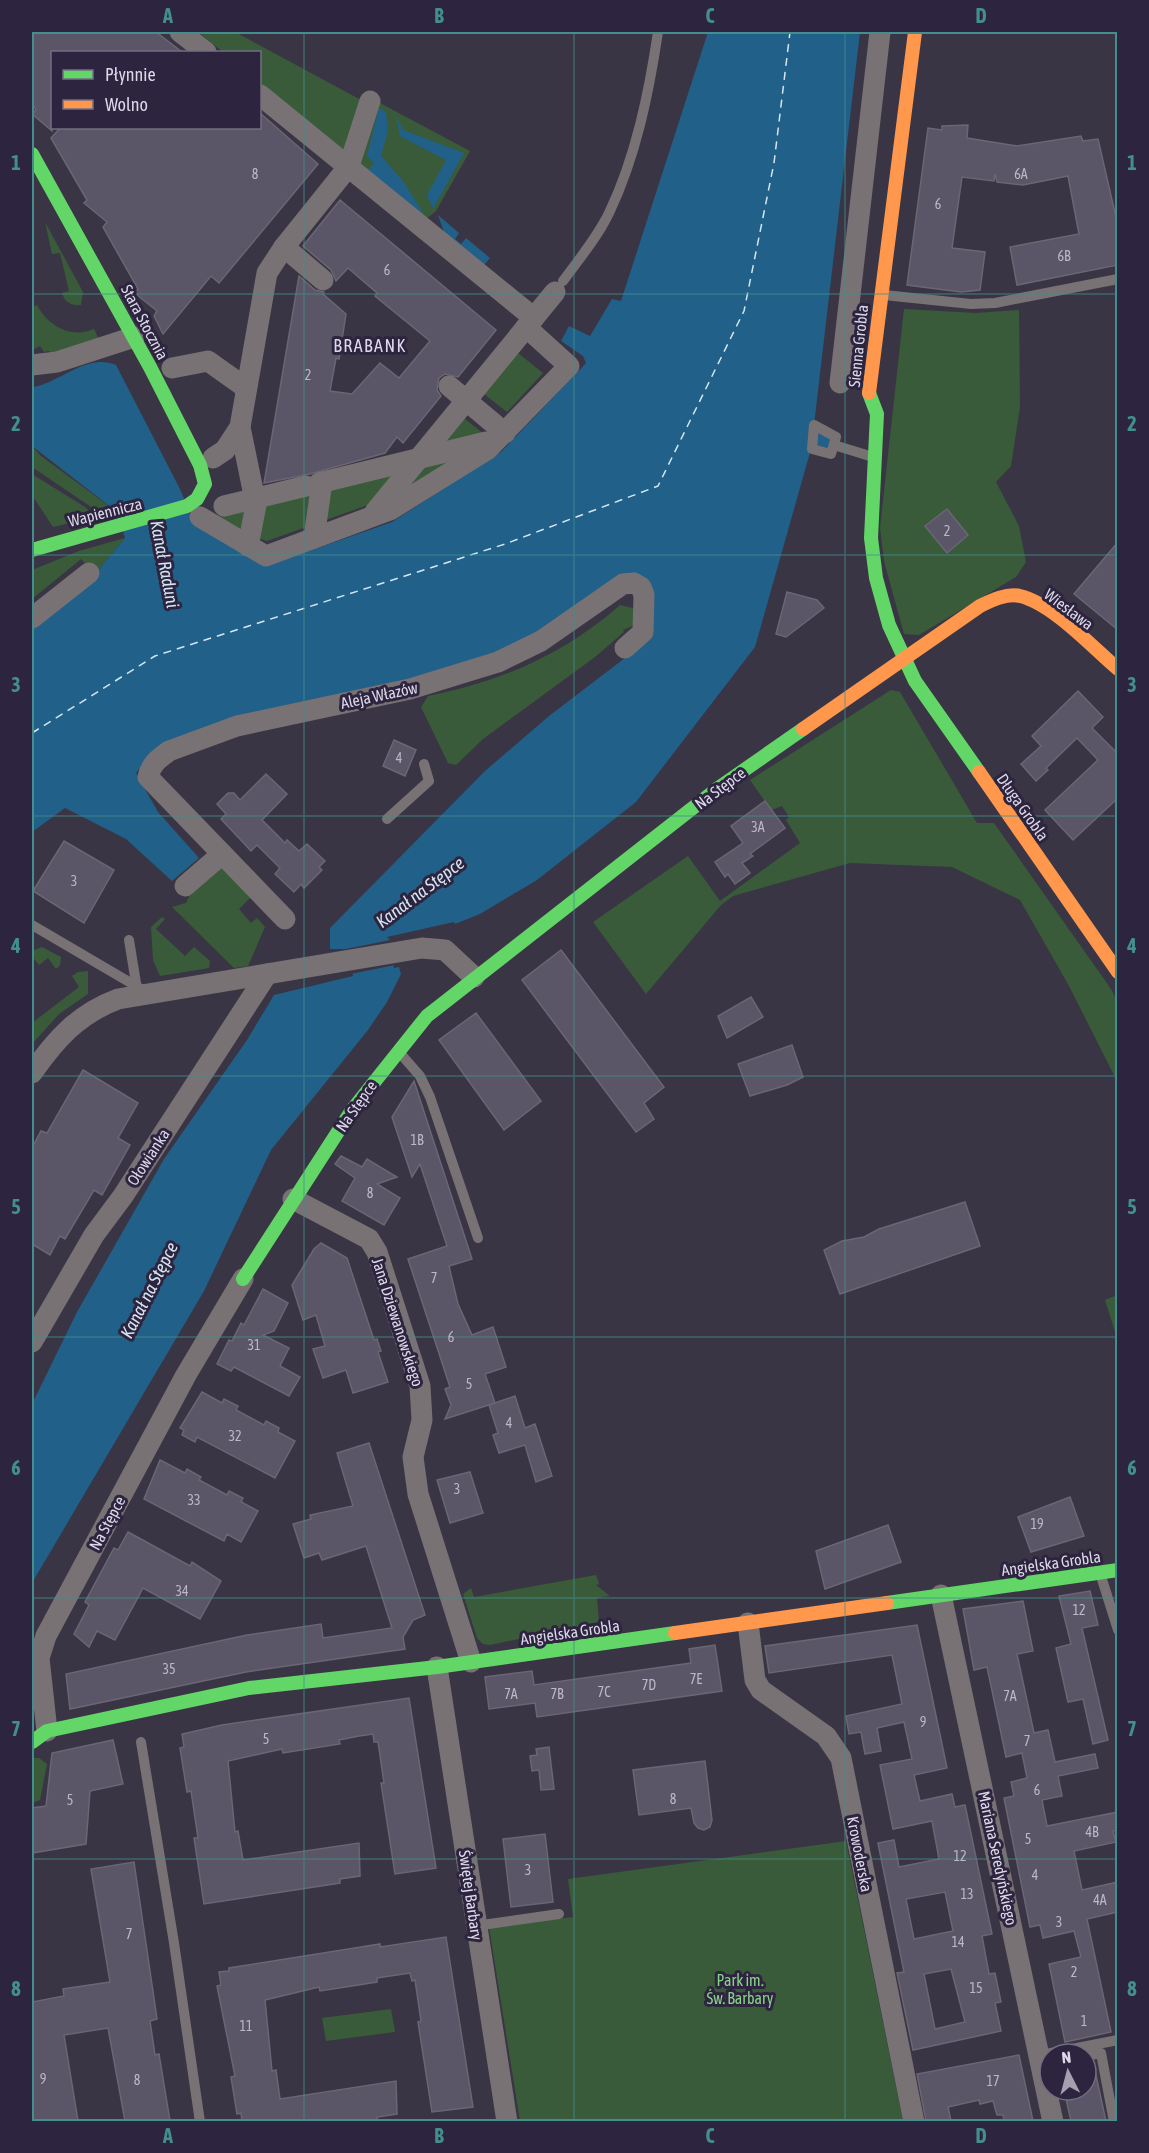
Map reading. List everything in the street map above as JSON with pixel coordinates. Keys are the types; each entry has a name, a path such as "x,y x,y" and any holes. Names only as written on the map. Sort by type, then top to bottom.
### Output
{"street":[{"path":"180,32 205,51"},
{"path":"840,383 880,32"},
{"name":"Sienna Grobla","path":"904,659 889,625 876,578 872,538 873,457 877,414 869,395 915,32"},
{"path":"193,511 266,556 390,510 502,436 569,366 530,322 349,166 261,96"},
{"path":"248,546 255,506 240,428 267,273 284,247 349,166 370,101"},
{"name":"Stara Stocznia","path":"32,154 134,337 207,461 204,491 193,511"},
{"path":"284,247 323,280"},
{"path":"371,517 559,287"},
{"path":"32,365 57,362 134,337"},
{"path":"172,368 208,361 246,388"},
{"path":"450,386 502,436"},
{"path":"207,461 225,450 240,428"},
{"path":"224,506 502,436"},
{"path":"314,538 315,484"},
{"name":"Wapiennicza","path":"32,549 121,525 193,511"},
{"path":"32,618 89,573"},
{"name":"Aleja Włazów","path":"285,919 148,777 150,767 169,751 237,726 410,689 498,662 541,641 623,584 634,583 641,587 644,596 643,632 625,648"},
{"name":"Wiesława","path":"904,659 980,606 996,598 1009,596 1023,597 1041,605 1118,669"},
{"name":"Długa Grobla","path":"904,659 915,681 959,746 1118,972"},
{"name":"Na Stępce","path":"39,1737 39,1658 45,1636 186,1375 243,1279 293,1199 396,1049 427,1016 474,977 649,844 717,789 904,659"},
{"path":"185,886 222,854"},
{"path":"32,1073 53,1044 82,1016 142,988 267,974 422,948 445,950 474,977"},
{"name":"Ołowianka","path":"32,1342 94,1235 123,1196 267,974"},
{"name":"Jana Dziewanowskiego","path":"293,1199 369,1239 376,1252 420,1386 422,1420 412,1457 418,1494 471,1662"},
{"name":"Angielska Grobla","path":"39,1737 249,1688 438,1667 1118,1570"},
{"name":"Mariana Seredyńskiego","path":"942,1595 1040,2042"},
{"name":"Krowoderska","path":"748,1623 755,1680 760,1690 826,1736 841,1758 914,2121"},
{"name":"Świętej Barbary","path":"438,1667 475,1926 507,2121"},
{"name":"Mariana Seredyńskiego","path":"1050,2102 1053,2121"}],"lane":[{"path":"559,287 595,238 620,187 643,108 658,32"},
{"path":"880,295 971,304 989,303 1020,300 1118,279"},
{"path":"834,445 873,457"},
{"path":"387,819 429,781 424,764"},
{"path":"32,925 142,988"},
{"path":"129,940 142,988"},
{"path":"396,1049 420,1076 430,1096 478,1238"},
{"path":"1100,1573 1118,1630"},
{"path":"141,1742 200,2121"},
{"path":"475,1926 559,1914"},
{"path":"1098,2046 1118,2040"},
{"path":"1098,2054 1101,2053 1114,2121"}],"green space":[{"path":"198,32 235,32 361,100 365,95 470,151 436,211 426,219 261,84 261,51 222,51"},
{"path":"45,222 83,292 81,305 69,303 63,296 62,293 69,291 60,253 52,254"},
{"path":"37,305 47,319 61,329 85,332 94,329 100,342 53,355 49,351 44,352 40,346 32,350 32,307"},
{"path":"904,309 976,313 1019,310 1020,407 1011,466 996,482 1019,526 1026,562 1016,577 919,635 904,634 884,561 880,528"},
{"path":"518,353 543,373 507,412 484,394"},
{"path":"464,418 485,435 441,446"},
{"path":"32,446 41,456 117,512 103,515 32,467"},
{"path":"460,455 402,492 425,463"},
{"path":"395,472 368,505 320,522 326,490"},
{"path":"32,474 85,507 95,517 53,527 32,495"},
{"path":"315,492 309,526 267,541 257,538 263,506"},
{"path":"249,509 245,536 214,518"},
{"path":"125,538 95,574 81,559 32,599 32,570 79,551"},
{"path":"620,605 637,609 637,624 623,630 624,632 595,657 483,739 456,765 448,763 421,707 428,696 481,683 530,664 577,638"},
{"path":"891,690 900,692 977,823 994,823 1111,989 1117,1001 1117,1081 1069,986 1020,900 952,867 850,863 733,896 721,905 646,994 593,922 688,856 720,901 800,843 786,820 789,817 782,806 771,810 750,780"},
{"path":"220,863 253,895 239,909 251,923 257,918 265,927 248,966 234,968 172,907 186,903 191,892"},
{"path":"162,917 165,919 156,929 185,956 194,947 210,961 209,968 160,976 153,960 151,927"},
{"path":"42,947 61,957 60,965 56,969 48,958 39,965 32,956 32,951"},
{"path":"88,971 88,994 59,1014 32,1044 32,1023 79,987 72,976 78,972"},
{"path":"1118,1295 1117,1338 1105,1300"},
{"path":"596,1575 599,1584 596,1585 610,1596 597,1598 599,1622 490,1645 483,1644 477,1638 463,1594 471,1588 474,1597"},
{"path":"32,1758 39,1758 47,1764 40,1800 32,1803"},
{"name":"Park im. Św. Barbary","path":"846,1841 903,2121 520,2121 489,1927 573,1917 568,1879"},
{"path":"391,2009 395,2032 326,2041 322,2018"}],"water":[{"path":"708,32 860,32 814,425 836,437 831,454 811,449 755,647 636,802 537,880 480,914 455,924 454,922 387,937 390,940 394,968 399,967 401,974 387,1002 368,1030 271,1150 204,1291 32,1583 32,1404 77,1312 164,1159 247,1040 274,995 353,976 346,949 330,949 330,928 485,771 549,716 638,648 643,579 496,658 148,759 136,773 158,812 199,858 172,881 126,839 65,808 32,832 32,625 95,574 125,538 117,512 32,446 32,387 94,363 105,362 116,365 180,489 194,522 269,565 392,522 501,452 586,363 583,356 561,341 569,326 590,336 612,299 621,301"},
{"path":"379,108 386,112 388,130 381,156 403,181 425,216 368,170 374,163 367,156"},
{"path":"396,116 403,130 464,153 433,209 427,195 446,160 400,136"},
{"path":"438,215 459,233 455,239 461,244 466,238 490,258 484,265 444,232"}],"pier":[{"path":"390,940 395,965 351,974 346,949"}],"building":[{"path":"32,32 156,32 181,51 51,51 52,131 32,114 36,110 32,103"},
{"path":"261,114 318,164 219,283 211,276 163,334 154,316 157,311 135,293 138,289 103,227 107,222 84,203 87,200 51,138 59,129 261,129"},
{"path":"968,125 967,138 1017,146 1081,136 1083,141 1098,139 1118,226 1118,265 1017,285 1010,247 1079,234 1068,176 1023,185 997,182 995,174 994,181 962,177 952,248 985,252 980,290 961,292 907,285 928,128 942,130 942,126"},
{"path":"340,200 496,330 458,377 445,374 439,378 437,390 441,396 403,443 397,437 385,453 310,474 264,483 299,276 315,290 324,292 323,294 346,314 339,359 336,358 330,391 352,394 380,363 399,378 430,341 375,296 377,293 348,268 336,281 331,270 303,246"},
{"path":"947,509 968,535 947,553 925,526"},
{"path":"1118,542 1118,630 1074,594"},
{"path":"787,592 817,600 824,608 786,637 776,634"},
{"path":"1078,691 1103,717 1092,728 1118,754 1118,798 1073,840 1045,810 1098,760 1077,738 1036,781 1021,764 1041,746 1032,736"},
{"path":"394,740 416,750 405,776 383,766"},
{"path":"266,774 287,794 262,820 285,843 287,840 299,851 307,844 325,861 319,867 322,870 304,888 301,884 294,892 275,874 280,868 257,845 251,851 221,819 226,814 217,804 228,793 234,793 240,800"},
{"path":"765,801 785,828 750,854 753,856 742,863 750,873 735,884 728,874 725,877 715,862 743,843 731,826"},
{"path":"64,841 114,870 84,923 33,891"},
{"path":"561,950 664,1087 644,1103 654,1119 636,1132 522,980"},
{"path":"751,997 763,1017 727,1038 718,1016"},
{"path":"476,1013 541,1101 504,1130 439,1040"},
{"path":"792,1045 803,1077 787,1085 750,1096 738,1064"},
{"path":"83,1070 138,1103 118,1138 130,1145 102,1195 94,1190 65,1239 60,1236 50,1255 32,1244 32,1148 41,1131 47,1133"},
{"path":"414,1081 472,1259 449,1266 458,1304 472,1335 493,1327 506,1367 485,1374 495,1403 445,1419 451,1405 445,1389 450,1387 408,1259 447,1246 420,1164 412,1177 392,1117"},
{"path":"341,1156 362,1167 367,1159 397,1177 377,1184 400,1198 384,1225 342,1201 355,1178 335,1164"},
{"path":"965,1202 980,1246 840,1294 824,1250 842,1241 864,1237 879,1229"},
{"path":"321,1243 347,1258 374,1340 377,1339 381,1351 378,1352 388,1382 353,1393 346,1370 323,1378 313,1349 325,1346 316,1315 303,1320 292,1285 314,1249"},
{"path":"263,1289 288,1303 274,1331 263,1335 289,1348 280,1366 300,1377 289,1396 234,1367 231,1371 217,1364 229,1340 232,1341 241,1323 244,1325"},
{"path":"202,1392 222,1403 224,1399 238,1406 236,1410 264,1425 266,1421 279,1428 278,1432 295,1441 275,1478 197,1437 195,1442 182,1435 184,1430 180,1428"},
{"path":"515,1396 525,1428 535,1424 552,1476 536,1482 525,1445 499,1453 493,1435 498,1433 489,1405"},
{"path":"369,1443 425,1615 413,1620 403,1637 405,1649 246,1672 70,1709 66,1674 247,1635 321,1624 323,1638 392,1628 366,1546 322,1560 319,1553 304,1558 293,1524 311,1519 310,1515 353,1506 337,1453"},
{"path":"160,1460 185,1473 187,1469 201,1477 199,1480 227,1495 229,1491 243,1498 241,1502 258,1511 241,1542 227,1534 224,1541 144,1499"},
{"path":"470,1472 483,1513 450,1523 437,1480"},
{"path":"1070,1497 1084,1536 1031,1552 1018,1517"},
{"path":"888,1525 901,1562 825,1589 816,1551"},
{"path":"128,1532 190,1566 192,1562 221,1581 200,1619 143,1588 115,1640 97,1631 89,1647 74,1634 89,1605 85,1602 114,1548 118,1550"},
{"path":"1090,1591 1098,1625 1082,1628 1108,1740 1093,1744 1083,1699 1068,1702 1056,1648 1071,1644 1059,1596"},
{"path":"1023,1601 1033,1651 1017,1654 1034,1733 1048,1730 1055,1762 1095,1754 1098,1768 1058,1776 1062,1796 1042,1800 1047,1826 1118,1812 1118,1830 1113,1831 1116,1842 1074,1851 1082,1890 1118,1882 1118,1912 1087,1919 1111,2032 1065,2042 1049,1964 1081,1957 1074,1931 1043,1938 1040,1925 1030,1927 1004,1798 1014,1796 1011,1782 1027,1778 1022,1753 1006,1757 987,1667 974,1670 963,1609"},
{"path":"917,1625 947,1768 914,1775 920,1801 952,1794 955,1807 965,1805 992,1934 982,1936 989,1974 995,1973 1001,2002 995,2003 1001,2031 913,2050 897,1973 904,1972 878,1843 894,1840 899,1867 939,1859 932,1821 893,1829 880,1765 912,1759 904,1722 877,1728 881,1751 865,1754 861,1732 849,1734 846,1716 902,1704 892,1655 769,1673 765,1646","holes":["945,1892 953,1931 914,1939 906,1899","951,1969 965,2022 935,2029 924,1974"]},
{"path":"715,1645 722,1691 537,1717 535,1703 489,1709 485,1677 532,1671 534,1685 691,1663 689,1649"},
{"path":"409,1698 436,1868 395,1874 381,1783 384,1783 378,1742 374,1742 373,1734 359,1736 339,1740 340,1744 283,1753 282,1749 228,1761 235,1832 238,1831 243,1860 359,1843 360,1876 340,1879 340,1883 204,1904 194,1838 198,1838 191,1791 187,1792 180,1748 184,1747 182,1734 222,1725"},
{"path":"113,1740 123,1784 90,1791 86,1844 32,1853 32,1808 46,1806 52,1753"},
{"path":"549,1747 554,1789 541,1790 539,1770 532,1771 530,1756 537,1755 536,1749"},
{"path":"705,1761 712,1820 710,1827 704,1830 698,1828 694,1823 691,1808 639,1815 633,1770"},
{"path":"545,1834 553,1902 511,1907 503,1839"},
{"path":"134,1862 157,2019 150,2021 155,2055 159,2054 170,2121 125,2121 108,2028 64,2035 78,2121 32,2121 32,2002 64,1996 63,1989 110,1982 91,1869"},
{"path":"446,1937 473,2107 432,2112 418,2022 421,2021 415,1980 412,1981 410,1973 377,1978 377,1982 320,1991 319,1987 265,2000 272,2071 276,2070 280,2099 396,2081 397,2114 377,2117 378,2121 242,2121 241,2113 237,2114 231,2077 235,2076 217,1986 221,1985 219,1972 229,1971 229,1968 380,1944 380,1947"},
{"path":"1019,2055 1033,2121 1004,2121 1003,2115 997,2115 993,2101 980,2104 979,2100 948,2107 951,2121 926,2121 917,2074"},
{"path":"1098,2085 1106,2121 1071,2121 1067,2102 1098,2102"}],"ferry route":[{"path":"32,733 155,656 505,544 658,486 744,311 774,163 790,32"}],"traffic: fast":[{"path":"32,154 150,367 200,465 205,484 197,499 187,506 32,550"},
{"path":"869,393 877,414 871,538 876,578 889,625 915,681 979,772"},
{"path":"243,1279 352,1110 427,1016 717,789 803,729"},
{"path":"887,1603 1118,1570"},
{"path":"32,1742 47,1731 249,1688 437,1667 675,1633"}],"traffic: slow":[{"path":"869,393 915,32"},
{"path":"803,729 980,606 1005,596 1020,596 1046,608 1072,627 1118,669"},
{"path":"979,772 1118,972"},
{"path":"675,1633 887,1603"}],"district":[{"name":"BRABANK","path":"370,345"}],"water label":[{"name":"Kanał Raduni","path":"165,564"},
{"name":"Kanał na Stępce","path":"420,892"},
{"name":"Kanał na Stępce","path":"149,1290"}]}
